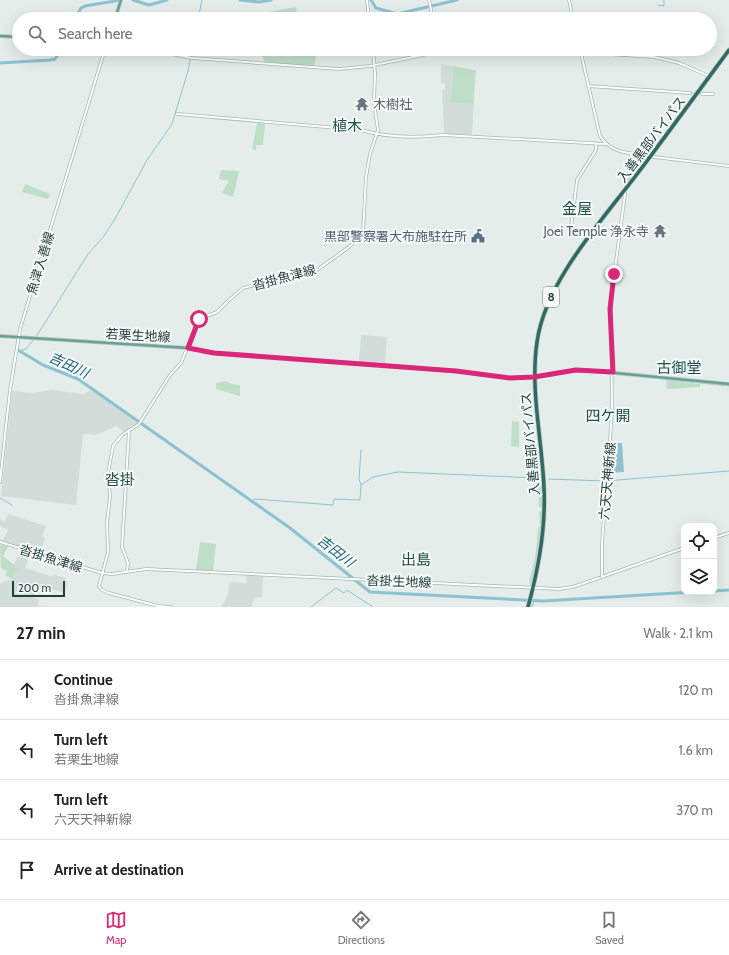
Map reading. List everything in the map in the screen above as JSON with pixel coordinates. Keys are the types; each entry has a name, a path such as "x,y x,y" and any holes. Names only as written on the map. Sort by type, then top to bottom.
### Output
{"highway":[{"name":"入善黒部バイパス","path":"528,607 542,551 545,511 534,377 536,346 544,312 556,286 586,242 729,50"}],"main road":[{"path":"117,12 121,0"},
{"path":"367,0 368,12"},
{"path":"429,0 432,12"},
{"path":"569,0 572,12"},
{"path":"0,36 12,37"},
{"name":"魚津入善線","path":"0,482 1,460 18,339 103,56"},
{"path":"182,56 318,68 348,68 374,65 412,56"},
{"name":"沓掛魚津線","path":"102,573 108,552 110,496 108,473 112,451 119,438 140,423 170,375 181,363 198,320 218,312 240,290 317,270 358,239 365,228 366,178 378,122 374,104 373,56"},
{"path":"582,56 598,130 605,144 614,150 644,156"},
{"path":"628,56 659,58 688,65 709,76"},
{"path":"588,86 690,93"},
{"path":"702,94 713,94"},
{"path":"178,114 360,130 376,135 420,138 443,135 596,145 605,144"},
{"path":"570,236 578,180 596,150 596,145"},
{"path":"628,178 631,154"},
{"path":"654,157 729,166"},
{"name":"六天天神新線","path":"602,577 601,550 612,431 613,372 611,299 625,194"},
{"name":"若栗生地線","path":"0,336 18,339 188,348 214,353 456,371 510,378 534,377 566,371 584,370 729,384"},
{"path":"127,571 128,563 122,547 129,430"},
{"path":"717,537 729,533"},
{"name":"沓掛魚津線","path":"0,542 108,574"},
{"name":"沓掛生地線","path":"108,574 146,569 567,589 681,549"},
{"path":"102,573 99,583 102,590 144,602 171,607"}],"shaded area":[{"path":"441,64 476,70 472,135 446,134 444,132 442,90 445,90 445,83 441,83"},
{"path":"361,335 387,337 385,364 359,362"},
{"path":"52,390 84,394 91,390 138,423 123,432 117,426 95,435 83,434 76,505 1,496 12,391 32,393"},
{"path":"8,514 46,526 42,536 45,538 40,553 2,541 8,530 0,526 0,519 4,522"},
{"path":"20,550 31,553 25,568 53,577 54,575 66,578 65,581 68,582 64,593 48,588 35,589 34,598 39,599 38,606 52,607 0,607 0,585 3,582 12,579 18,568 14,565"},
{"path":"246,575 263,576 262,597 256,597 252,603 252,607 221,607 228,595 229,582 246,583"}],"green space":[{"path":"296,7 297,12 267,12"},
{"path":"262,56 316,56 314,67 265,62"},
{"path":"454,67 475,71 473,104 451,102"},
{"path":"257,123 265,124 263,145 256,145 256,150 252,149"},
{"path":"221,170 239,171 233,197 222,193 229,181 219,179"},
{"path":"25,184 50,194 48,199 22,192"},
{"path":"666,380 700,384 700,387 667,389"},
{"path":"225,381 240,385 240,396 216,389 216,383"},
{"path":"512,421 519,422 519,447 511,446"},
{"path":"535,450 540,450 544,509 539,507 537,481 539,479 537,476"},
{"path":"544,511 540,552 533,585 531,586 529,580 533,567 538,527 540,527 539,512"},
{"path":"200,542 216,544 213,571 196,570"},
{"path":"0,544 8,547 3,556 18,568 12,579 5,575 7,571 1,568"}],"water":[{"path":"613,443 622,443 624,472 610,473"}],"waterway":[{"path":"79,12 81,8 85,6 121,0"},
{"path":"133,0 149,5 167,0"},
{"path":"199,12 202,0"},
{"path":"240,0 259,2 271,0"},
{"path":"371,0 376,8 390,12"},
{"path":"406,12 457,0"},
{"path":"658,5 664,6 664,0"},
{"path":"0,63 50,60 55,59 57,56"},
{"path":"36,337 88,254 104,236 115,219 147,160 172,124 188,71 191,56"},
{"path":"19,351 26,349 34,339"},
{"name":"吉田川","path":"18,350 43,365 78,379 290,528 370,592 543,601 681,593"},
{"path":"637,376 729,386"},
{"path":"251,501 255,499 333,505 334,499 360,500 361,485 359,479 361,450"},
{"path":"549,479 605,481 729,471"},
{"path":"361,485 373,477 398,472 537,478"},
{"path":"0,498 12,505"},
{"path":"311,607 336,588 344,593 347,590 373,607"},
{"name":"吉田川","path":"717,591 729,590"},
{"name":"吉田川","path":"532,607 534,601"}],"tunnel":[{"path":"690,93 702,94"},
{"path":"626,186 628,178"}],"place":[{"name":"木樹社","path":"362,104"},
{"name":"Joei Temple 浄永寺","path":"660,231"},
{"name":"黒部警察署大布施駐在所","path":"478,236"}],"district":[{"name":"植木","path":"347,126"},
{"name":"金屋","path":"577,209"},
{"name":"古御堂","path":"679,368"},
{"name":"四ケ開","path":"608,416"},
{"name":"沓掛","path":"120,480"},
{"name":"出島","path":"416,560"}],"route":[{"path":"199,319 188,348 214,353 456,371 510,378 534,377 576,370 613,372 610,309 614,274"}]}
